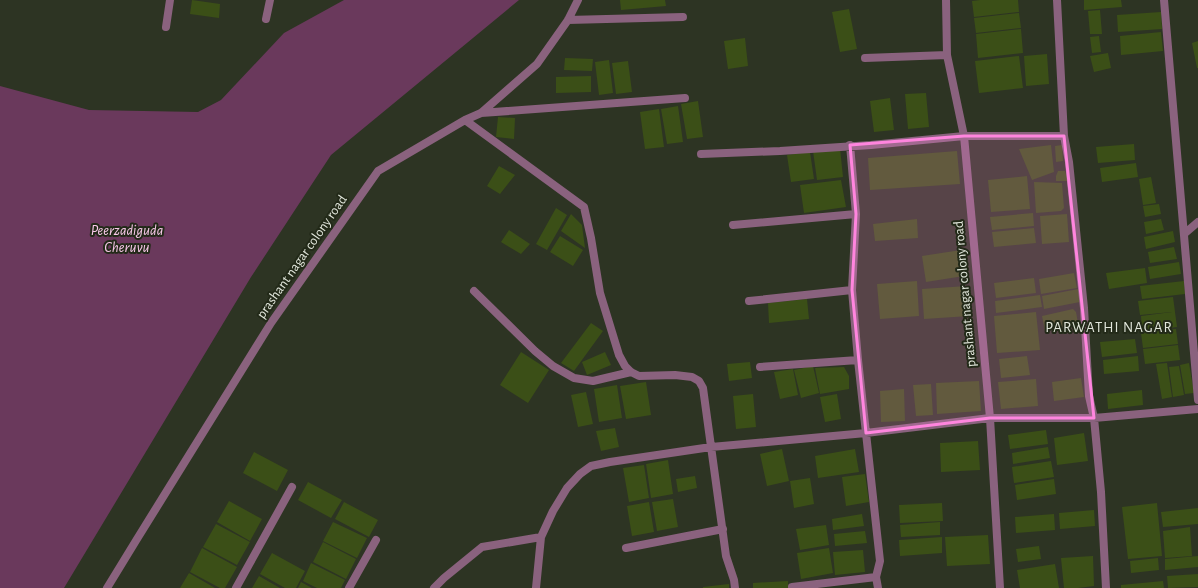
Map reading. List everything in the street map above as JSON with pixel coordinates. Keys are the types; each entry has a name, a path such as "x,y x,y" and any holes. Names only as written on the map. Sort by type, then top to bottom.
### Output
{"street":[{"path":"166,27 170,0"},
{"path":"266,19 270,0"},
{"name":"prashant nagar colony road","path":"110,587 141,532 271,323 378,171 465,120 481,113 538,64 568,20 578,0"},
{"name":"prashant nagar colony road","path":"946,0 947,55 964,136 990,418 1000,588"},
{"path":"1058,0 1064,136 1069,162 1084,308 1089,396 1094,418 1101,492 1106,588"},
{"path":"1164,0 1198,400"},
{"path":"568,20 683,17"},
{"path":"865,58 947,55"},
{"path":"481,113 685,98"},
{"path":"465,120 584,207 600,293 619,355 625,366 631,372 639,376 675,375 692,377 699,381 703,388 726,556 734,580 735,588"},
{"path":"701,154 871,145 964,136 1064,136"},
{"path":"850,145 856,214 852,290 858,360 880,561 876,577 878,588"},
{"path":"733,225 856,214"},
{"path":"1184,234 1198,222"},
{"path":"749,301 852,290"},
{"path":"474,291 535,351 553,366 574,378 593,381 631,372"},
{"path":"760,368 858,360"},
{"path":"536,588 541,538 553,510 567,488 580,474 591,466 711,447 866,433 990,418 1094,418 1198,409"},
{"path":"236,588 292,487"},
{"path":"626,548 723,529"},
{"path":"434,588 482,546 541,538"},
{"path":"348,588 376,540"},
{"path":"792,587 876,577"}],"highlighted area":[{"path":"964,136 1064,136 1094,418 990,418 866,433 852,290 856,214 850,145"}],"water":[{"name":"Peerzadiguda Cheruvu","path":"344,0 519,0 331,155 251,277 64,588 0,588 0,86 89,110 198,112 221,100 284,33"}],"building":[{"path":"192,0 220,4 219,18 190,14"},
{"path":"620,0 665,0 666,6 621,10"},
{"path":"1018,0 1019,12 974,17 972,1"},
{"path":"1084,0 1121,0 1122,7 1084,10"},
{"path":"849,9 857,49 840,52 832,12"},
{"path":"1100,10 1102,34 1090,34 1088,11"},
{"path":"1161,12 1162,29 1118,32 1117,15"},
{"path":"1019,13 1021,28 976,33 974,18"},
{"path":"1021,29 1023,53 978,58 976,34"},
{"path":"1161,32 1163,51 1121,55 1120,36"},
{"path":"1099,36 1101,52 1092,53 1090,37"},
{"path":"745,38 748,66 728,69 724,41"},
{"path":"1198,41 1198,68 1197,68 1192,43"},
{"path":"1108,53 1111,68 1094,72 1090,56"},
{"path":"1047,54 1049,84 1026,86 1024,56"},
{"path":"1019,56 1023,88 979,93 975,61"},
{"path":"565,58 593,59 592,71 564,70"},
{"path":"609,60 613,93 599,95 595,62"},
{"path":"628,61 632,92 616,94 612,63"},
{"path":"591,76 591,92 556,93 556,77"},
{"path":"926,93 929,127 908,129 905,94"},
{"path":"890,98 894,130 874,132 870,101"},
{"path":"698,101 703,137 687,139 681,104"},
{"path":"678,106 683,142 667,144 661,109"},
{"path":"659,109 664,147 645,149 640,112"},
{"path":"498,117 515,118 514,139 496,137"},
{"path":"1134,144 1135,160 1098,163 1096,147"},
{"path":"1051,145 1054,172 1032,180 1019,149"},
{"path":"1062,145 1063,161 1056,162 1055,146"},
{"path":"840,148 843,177 817,180 813,151"},
{"path":"957,151 960,184 870,190 868,158"},
{"path":"810,152 814,179 791,182 787,155"},
{"path":"1136,163 1138,177 1102,182 1100,168"},
{"path":"499,166 515,175 500,194 487,186"},
{"path":"1058,171 1065,171 1068,181 1056,181"},
{"path":"1027,176 1030,209 991,212 988,180"},
{"path":"1151,177 1156,203 1143,205 1139,179"},
{"path":"841,180 846,207 804,213 800,185"},
{"path":"1034,182 1062,183 1064,208 1061,211 1036,213"},
{"path":"1159,204 1161,214 1145,217 1143,206"},
{"path":"556,208 567,215 547,250 536,244"},
{"path":"1033,213 1034,226 992,230 990,217"},
{"path":"571,214 582,225 585,248 561,231"},
{"path":"1067,214 1069,242 1042,244 1040,216"},
{"path":"917,219 918,238 875,241 873,224"},
{"path":"1161,219 1164,230 1146,234 1144,222"},
{"path":"1034,228 1036,243 994,247 992,232"},
{"path":"509,230 530,244 521,254 501,242"},
{"path":"1173,231 1175,242 1146,249 1144,237"},
{"path":"560,236 583,250 573,266 550,252"},
{"path":"1174,247 1177,259 1150,263 1148,252"},
{"path":"961,250 964,276 926,282 922,256"},
{"path":"1179,262 1181,274 1150,279 1148,267"},
{"path":"1145,268 1147,283 1109,289 1106,273"},
{"path":"1074,273 1077,288 1041,294 1039,279"},
{"path":"1034,278 1036,293 996,298 994,283"},
{"path":"917,281 919,316 880,319 877,284"},
{"path":"1184,281 1185,294 1142,299 1140,286"},
{"path":"967,286 969,316 924,319 922,289"},
{"path":"1078,289 1080,302 1044,309 1042,296"},
{"path":"1040,295 1042,307 996,313 995,301"},
{"path":"1173,297 1177,327 1142,331 1141,316 1172,312 1140,315 1138,301"},
{"path":"807,299 809,319 769,323 768,303"},
{"path":"1073,309 1076,312 1078,323 1045,331 1042,316"},
{"path":"1036,312 1040,350 997,353 994,316"},
{"path":"591,323 603,331 574,371 561,363"},
{"path":"1176,329 1178,344 1143,348 1141,333"},
{"path":"1135,339 1137,353 1102,357 1100,342"},
{"path":"1178,345 1180,360 1145,364 1143,349"},
{"path":"521,352 549,370 528,403 500,385"},
{"path":"605,352 611,365 587,375 582,362"},
{"path":"1027,356 1030,375 1001,378 999,359"},
{"path":"1138,356 1139,371 1104,374 1103,360"},
{"path":"750,362 752,378 729,381 727,364"},
{"path":"1167,363 1172,397 1162,399 1156,364"},
{"path":"1189,363 1194,393 1185,394 1180,365"},
{"path":"813,366 819,393 801,398 794,370"},
{"path":"1179,366 1184,395 1173,397 1169,367"},
{"path":"844,367 849,376 849,389 820,394 815,368"},
{"path":"793,369 798,395 780,399 774,372"},
{"path":"1081,378 1084,397 1054,401 1052,382"},
{"path":"1036,379 1038,406 1001,409 998,382"},
{"path":"979,381 981,411 937,414 936,383"},
{"path":"646,382 651,415 626,419 620,386"},
{"path":"931,384 933,415 916,416 913,385"},
{"path":"617,385 622,418 599,422 594,389"},
{"path":"904,389 905,421 881,422 880,391"},
{"path":"1142,390 1143,405 1108,409 1107,394"},
{"path":"586,392 593,424 578,427 571,395"},
{"path":"753,394 756,427 736,429 733,396"},
{"path":"837,394 841,419 825,422 820,397"},
{"path":"615,428 619,447 601,451 596,431"},
{"path":"1046,430 1048,444 1010,449 1008,435"},
{"path":"1084,433 1088,461 1057,465 1054,438"},
{"path":"978,441 980,470 941,472 940,443"},
{"path":"1048,447 1050,458 1013,464 1012,453"},
{"path":"782,449 789,481 767,486 760,454"},
{"path":"855,449 859,472 818,478 815,456"},
{"path":"254,452 288,470 277,491 243,473"},
{"path":"668,460 673,494 651,498 646,464"},
{"path":"1051,461 1054,477 1014,483 1012,467"},
{"path":"644,465 649,498 629,502 623,468"},
{"path":"865,474 869,502 846,506 842,477"},
{"path":"695,476 697,488 678,492 676,479"},
{"path":"810,478 814,504 794,508 790,481"},
{"path":"1054,479 1056,494 1017,500 1015,485"},
{"path":"308,482 342,500 331,518 298,500"},
{"path":"673,499 678,527 657,531 652,502"},
{"path":"229,501 262,519 250,541 217,522"},
{"path":"344,502 378,520 369,537 335,519"},
{"path":"649,502 654,532 632,536 627,506"},
{"path":"942,503 943,521 900,523 899,505"},
{"path":"1157,503 1162,556 1128,559 1122,507"},
{"path":"1198,508 1198,524 1163,527 1161,512"},
{"path":"1094,510 1095,526 1060,529 1059,513"},
{"path":"862,514 864,526 833,530 832,519"},
{"path":"1054,514 1055,530 1016,533 1015,517"},
{"path":"333,522 367,538 357,558 323,541"},
{"path":"940,522 940,535 901,537 900,525"},
{"path":"216,524 250,542 237,565 203,547"},
{"path":"826,525 829,545 800,550 796,529"},
{"path":"1190,527 1192,556 1165,558 1163,531"},
{"path":"865,531 867,543 835,546 834,534"},
{"path":"988,535 990,564 947,566 945,537"},
{"path":"942,537 942,553 900,556 899,540"},
{"path":"323,542 356,559 346,579 313,562"},
{"path":"1039,546 1041,559 1018,562 1016,549"},
{"path":"202,548 237,567 225,588 220,588 190,572"},
{"path":"829,548 833,573 801,579 797,553"},
{"path":"863,550 865,572 835,575 833,552"},
{"path":"272,553 305,571 296,588 285,588 260,574"},
{"path":"1093,556 1094,586 1064,588 1061,558"},
{"path":"1198,556 1198,567 1165,570 1165,559"},
{"path":"1158,558 1159,570 1131,573 1130,561"},
{"path":"311,563 345,580 341,588 317,588 303,581"},
{"path":"1055,564 1059,588 1020,588 1017,570"},
{"path":"189,573 215,588 180,588"},
{"path":"1198,574 1198,587 1168,588 1167,576"},
{"path":"259,576 280,588 252,588"},
{"path":"788,581 788,588 753,588 753,583"},
{"path":"1163,581 1164,588 1121,588 1121,585"},
{"path":"301,582 312,588 298,588"},
{"path":"729,584 729,588 703,588 703,587"}],"district":[{"name":"PARWATHI NAGAR","path":"1109,327"}]}
